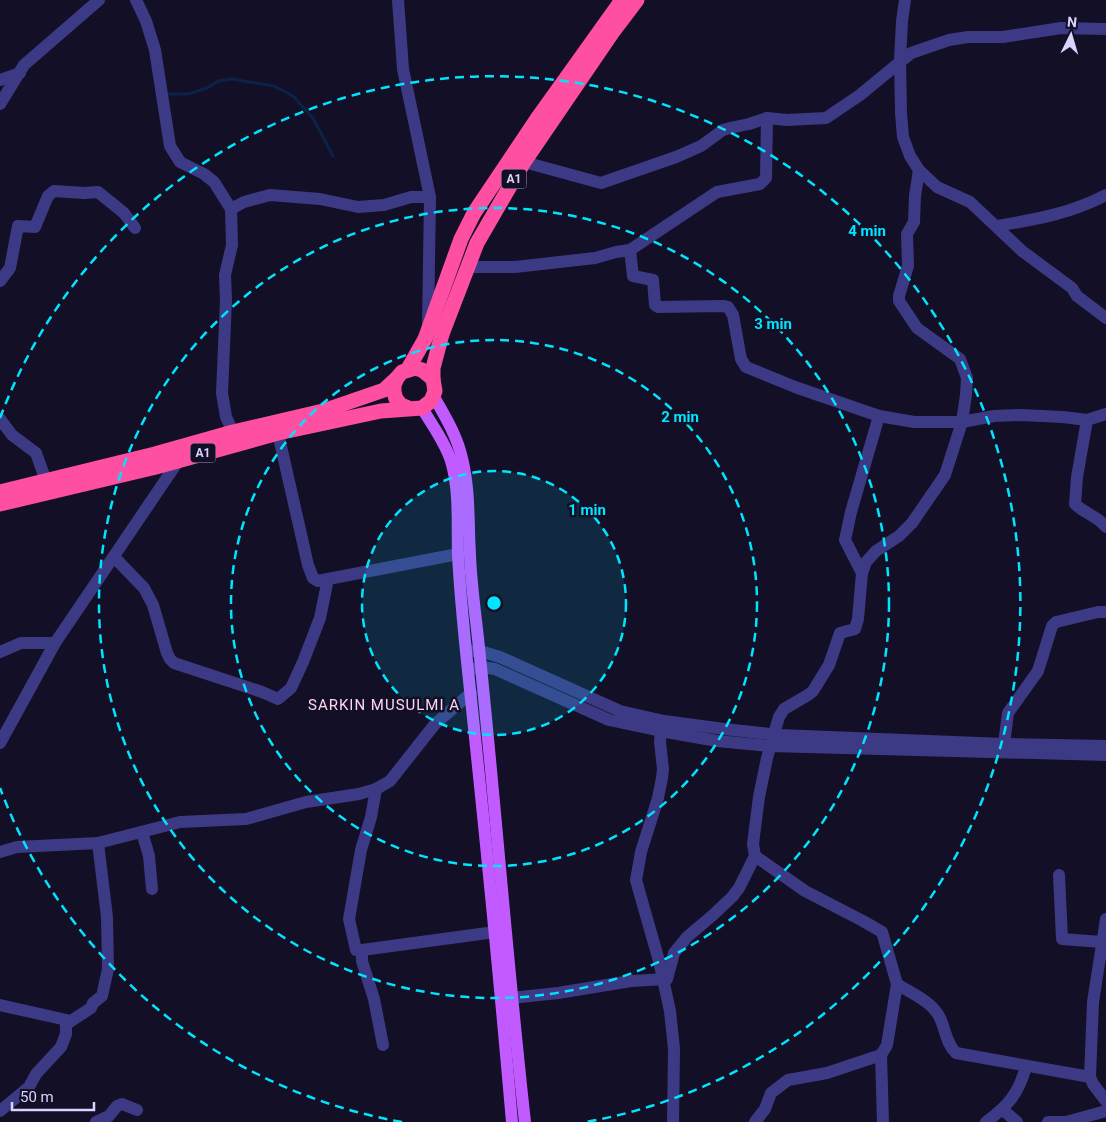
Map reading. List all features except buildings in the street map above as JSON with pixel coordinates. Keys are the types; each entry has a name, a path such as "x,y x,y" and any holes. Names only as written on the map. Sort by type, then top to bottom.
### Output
{"highway":[{"name":"A1","path":"0,492 155,454 233,432 323,412 384,390 402,374 425,339 461,239 474,213 539,116 622,0"},
{"name":"A1","path":"433,379 433,368 442,334 467,267 481,236 524,162 612,33 637,0"},
{"path":"415,368 422,370 433,379 435,385 434,397 427,405 415,408 396,399 394,385 402,374 415,368"},
{"name":"A1","path":"0,504 278,434 381,411 415,408"}],"main road":[{"path":"434,397 456,439 462,457 470,512 473,651 468,670 512,1122"},
{"path":"415,408 444,446 451,460 458,511 458,554 473,651 482,668 511,998 525,1122"}],"street":[{"path":"0,104 20,73 34,56 99,0"},
{"path":"136,0 146,21 155,50 170,146 180,162 204,174 214,182 231,209 232,245 225,275 226,300 222,394 226,417 233,432"},
{"path":"398,0 403,69 430,197 428,328"},
{"path":"905,0 900,60 901,113 903,137 910,156 920,170 937,187 970,202 1022,250 1072,288 1077,296 1106,318"},
{"path":"524,162 601,183 693,150 723,130 767,118 787,120 826,118 860,95 900,60 911,53 949,40 1003,37 1061,28 1106,30"},
{"path":"0,80 20,73"},
{"path":"467,267 516,267 595,258 630,250 718,192 760,184 764,181 766,178 767,118"},
{"path":"511,998 558,993 631,981 666,979 674,953 690,934 713,915 739,888 755,856 753,844 754,830 767,758 782,712 813,691 829,666 840,633 855,629 858,619 862,574 869,557 876,550 899,536 912,523 945,475 962,422 967,378 960,360 917,328 899,302 899,291 908,266 907,234 914,222 920,170"},
{"path":"0,281 10,268 18,226 35,228 48,196 54,191 98,192 124,213 135,228"},
{"path":"231,209 244,202 270,195 320,199 358,207 384,206 411,197 430,197"},
{"path":"997,226 1060,214 1080,208 1106,195"},
{"path":"630,250 633,276 635,278 653,280 655,305 658,307 724,306 731,311 741,359 746,367 795,387 880,416 914,422 962,422 994,416 1021,415 1087,420 1106,414"},
{"path":"862,574 845,540 851,512 880,416"},
{"path":"0,419 12,435 36,453 46,481"},
{"path":"1087,420 1077,477 1076,504 1081,510 1101,520 1106,527"},
{"path":"278,434 313,578 318,580 328,579 458,554"},
{"path":"1,738 55,643 179,460"},
{"path":"114,557 144,588 153,605 170,659 174,663 278,699 291,688 303,662 320,618 328,579"},
{"path":"1004,744 1008,713 1038,672 1052,626 1056,622 1098,612 1106,612"},
{"path":"0,652 21,643 55,643"},
{"path":"473,651 500,657 620,711 664,721 772,740 1106,755"},
{"path":"468,670 495,669 609,720 717,741 772,740 1106,746"},
{"path":"0,852 17,847 98,843 180,822 246,819 306,802 360,794 376,789 390,781 435,724 471,693"},
{"path":"661,731 662,778 658,798 641,852 636,880 670,1011 674,1049 673,1122"},
{"path":"376,789 371,817 361,850 349,919 356,950 495,932"},
{"path":"142,832 149,856 152,889"},
{"path":"0,1111 29,1088 36,1074 61,1046 66,1034 66,1025 92,1008 93,1003 102,996 108,969 107,917 98,843"},
{"path":"755,856 805,891 882,932 897,984 887,1046 881,1055 883,1122"},
{"path":"1059,875 1062,939 1104,937"},
{"path":"1104,1093 1093,1084 1090,1076 1092,1018 1106,919"},
{"path":"362,950 362,960 374,999 383,1045"},
{"path":"897,984 928,1004 940,1016 949,1046 956,1054 1090,1076"},
{"path":"0,1005 71,1020"},
{"path":"755,1122 765,1108 771,1093 788,1080 827,1073 881,1055"},
{"path":"986,1122 1003,1110 1021,1086 1026,1067"},
{"path":"96,1122 109,1116 117,1106 122,1104 137,1110"},
{"path":"1003,1110 1017,1122"},
{"path":"1048,1122 1064,1122 1106,1111"}],"waterway":[{"path":"165,94 188,94 207,88 218,81 232,79 274,86 293,96 313,118 333,156"}],"district":[{"name":"SARKIN MUSULMI A","path":"384,705"}]}
